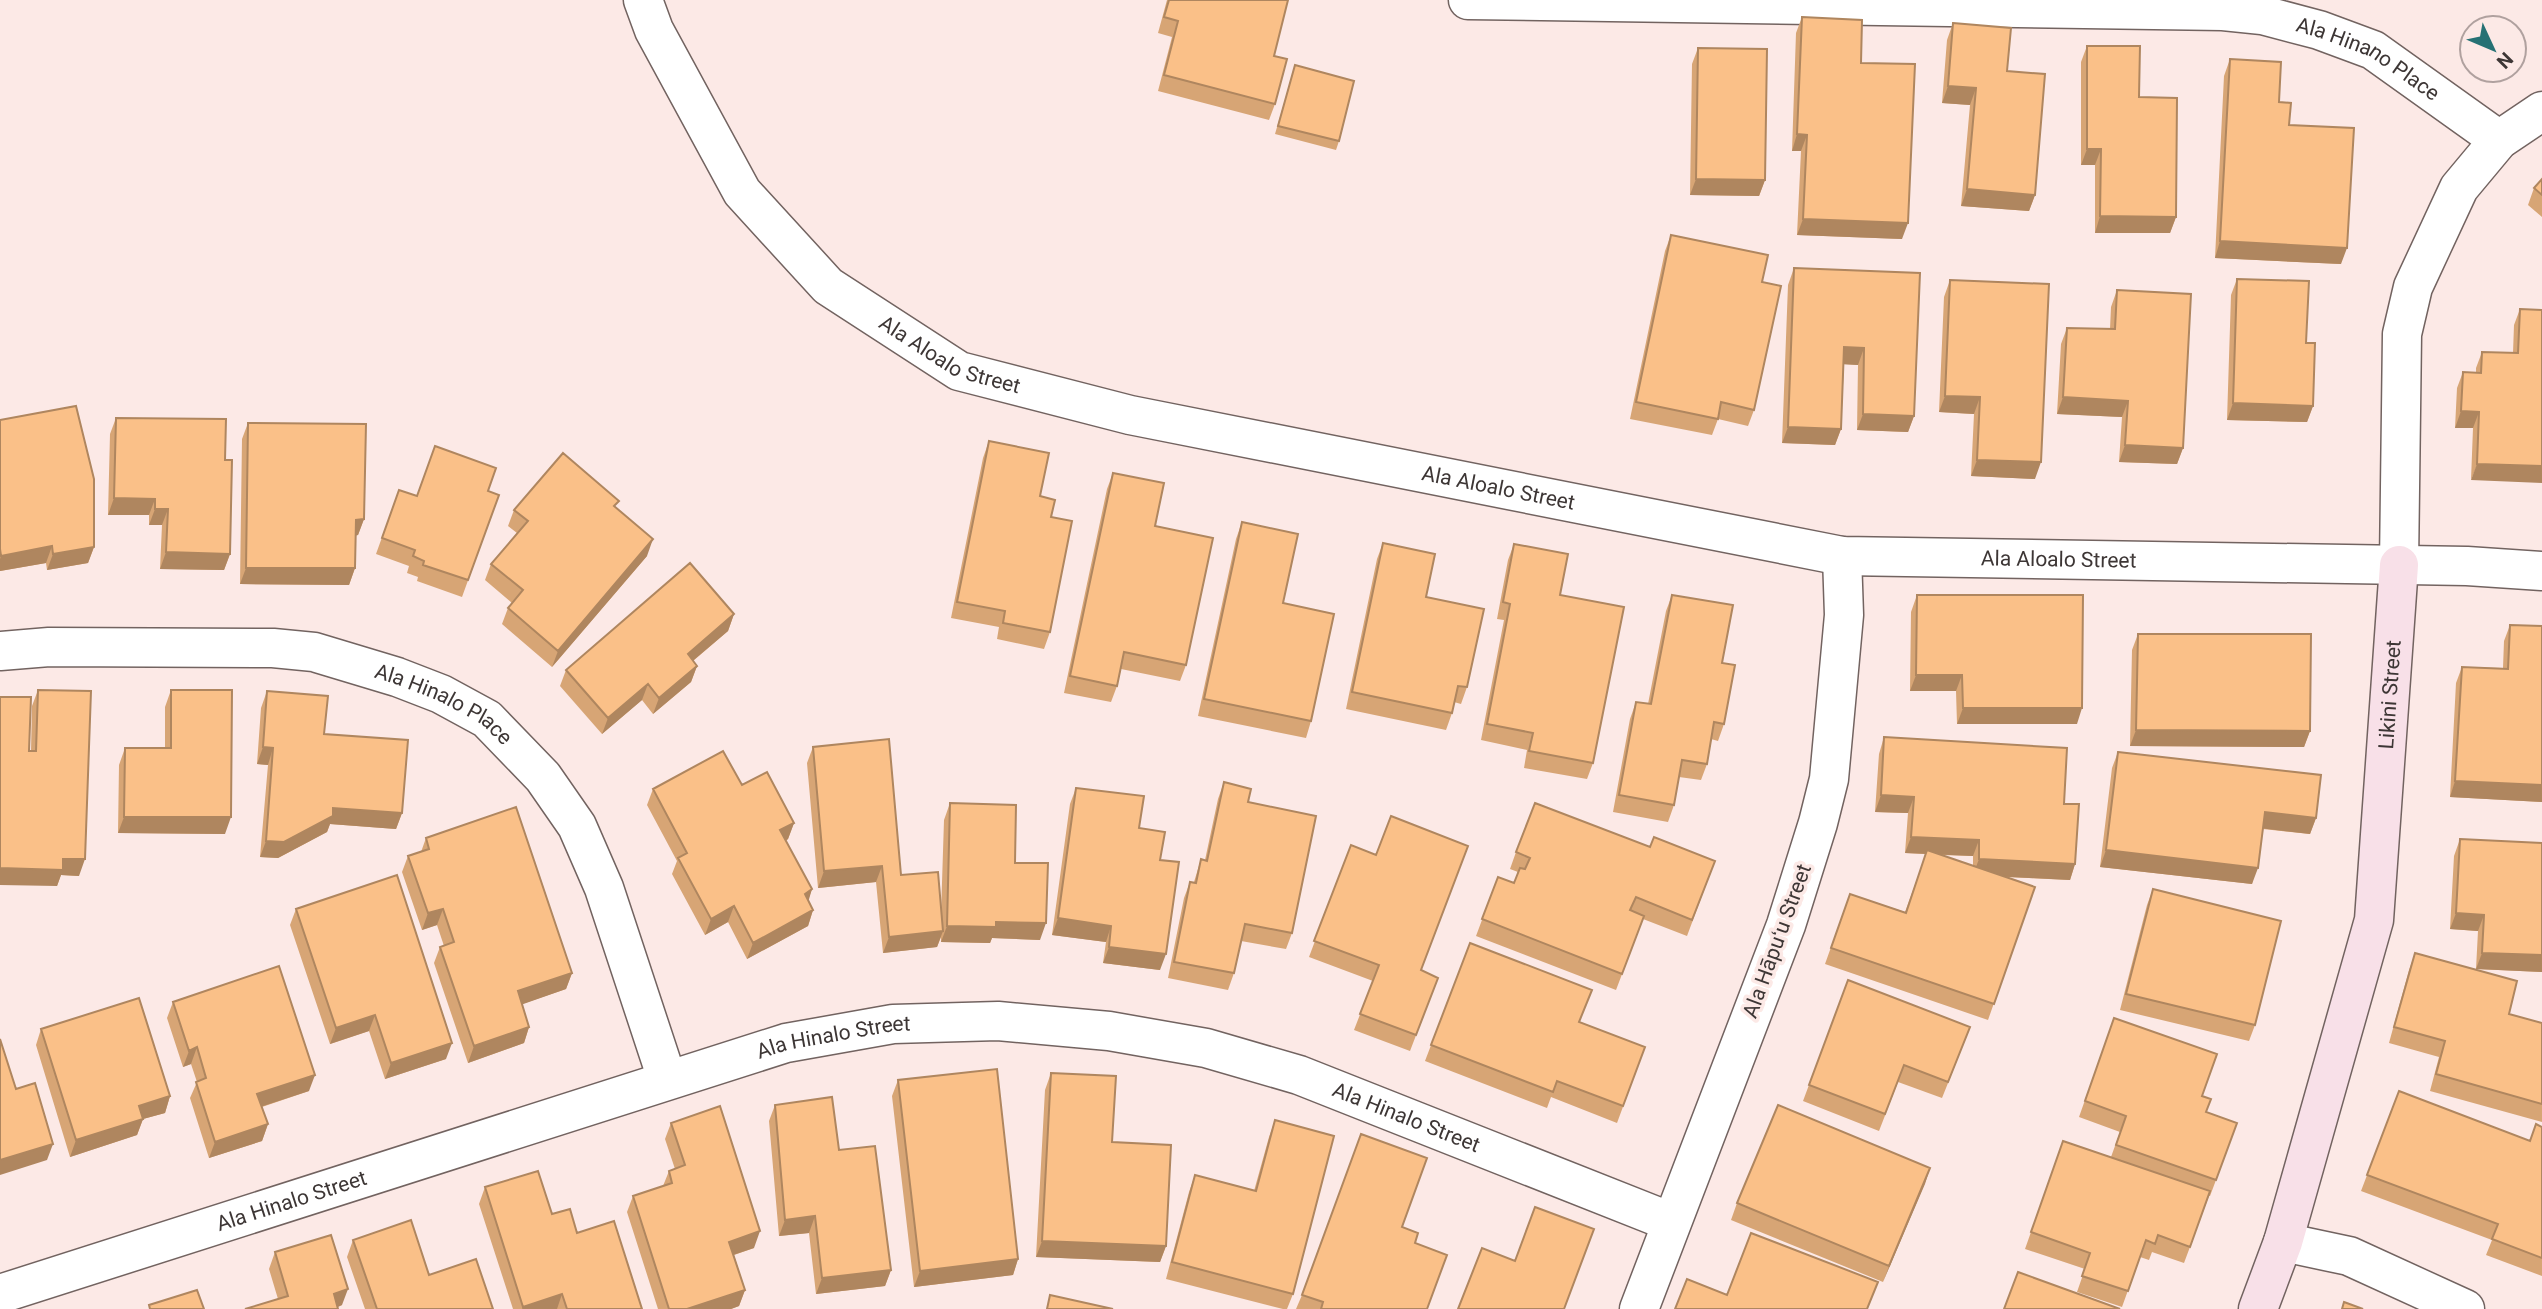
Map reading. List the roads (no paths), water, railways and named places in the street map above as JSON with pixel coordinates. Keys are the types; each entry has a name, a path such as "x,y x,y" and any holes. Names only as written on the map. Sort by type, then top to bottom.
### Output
{"street":[{"name":"Ala Aloalo Street","path":"643,0 653,30 742,192 828,286 959,372 1130,415 1842,556 2399,565 2542,571"},
{"name":"Ala Hinano Place","path":"1468,0 2223,11 2262,15 2319,30 2374,50 2499,140"},
{"name":"Likini Street","path":"2258,1309 2283,1242 2374,920 2399,565 2402,334 2413,287 2459,188 2499,140 2542,111"},
{"name":"Ala Hāpuʻu Street","path":"1639,1309 1786,925 1821,812 1829,779 1844,615 1842,556"},
{"name":"Ala Hinalo Place","path":"0,651 63,647 272,648 314,652 397,677 441,694 487,719 543,777 578,826 604,888 667,1079"},
{"name":"Ala Hinalo Street","path":"0,1294 786,1043 893,1024 998,1021 1109,1031 1206,1048 1298,1075 1671,1222"},
{"path":"2283,1242 2349,1256 2465,1309"}]}
